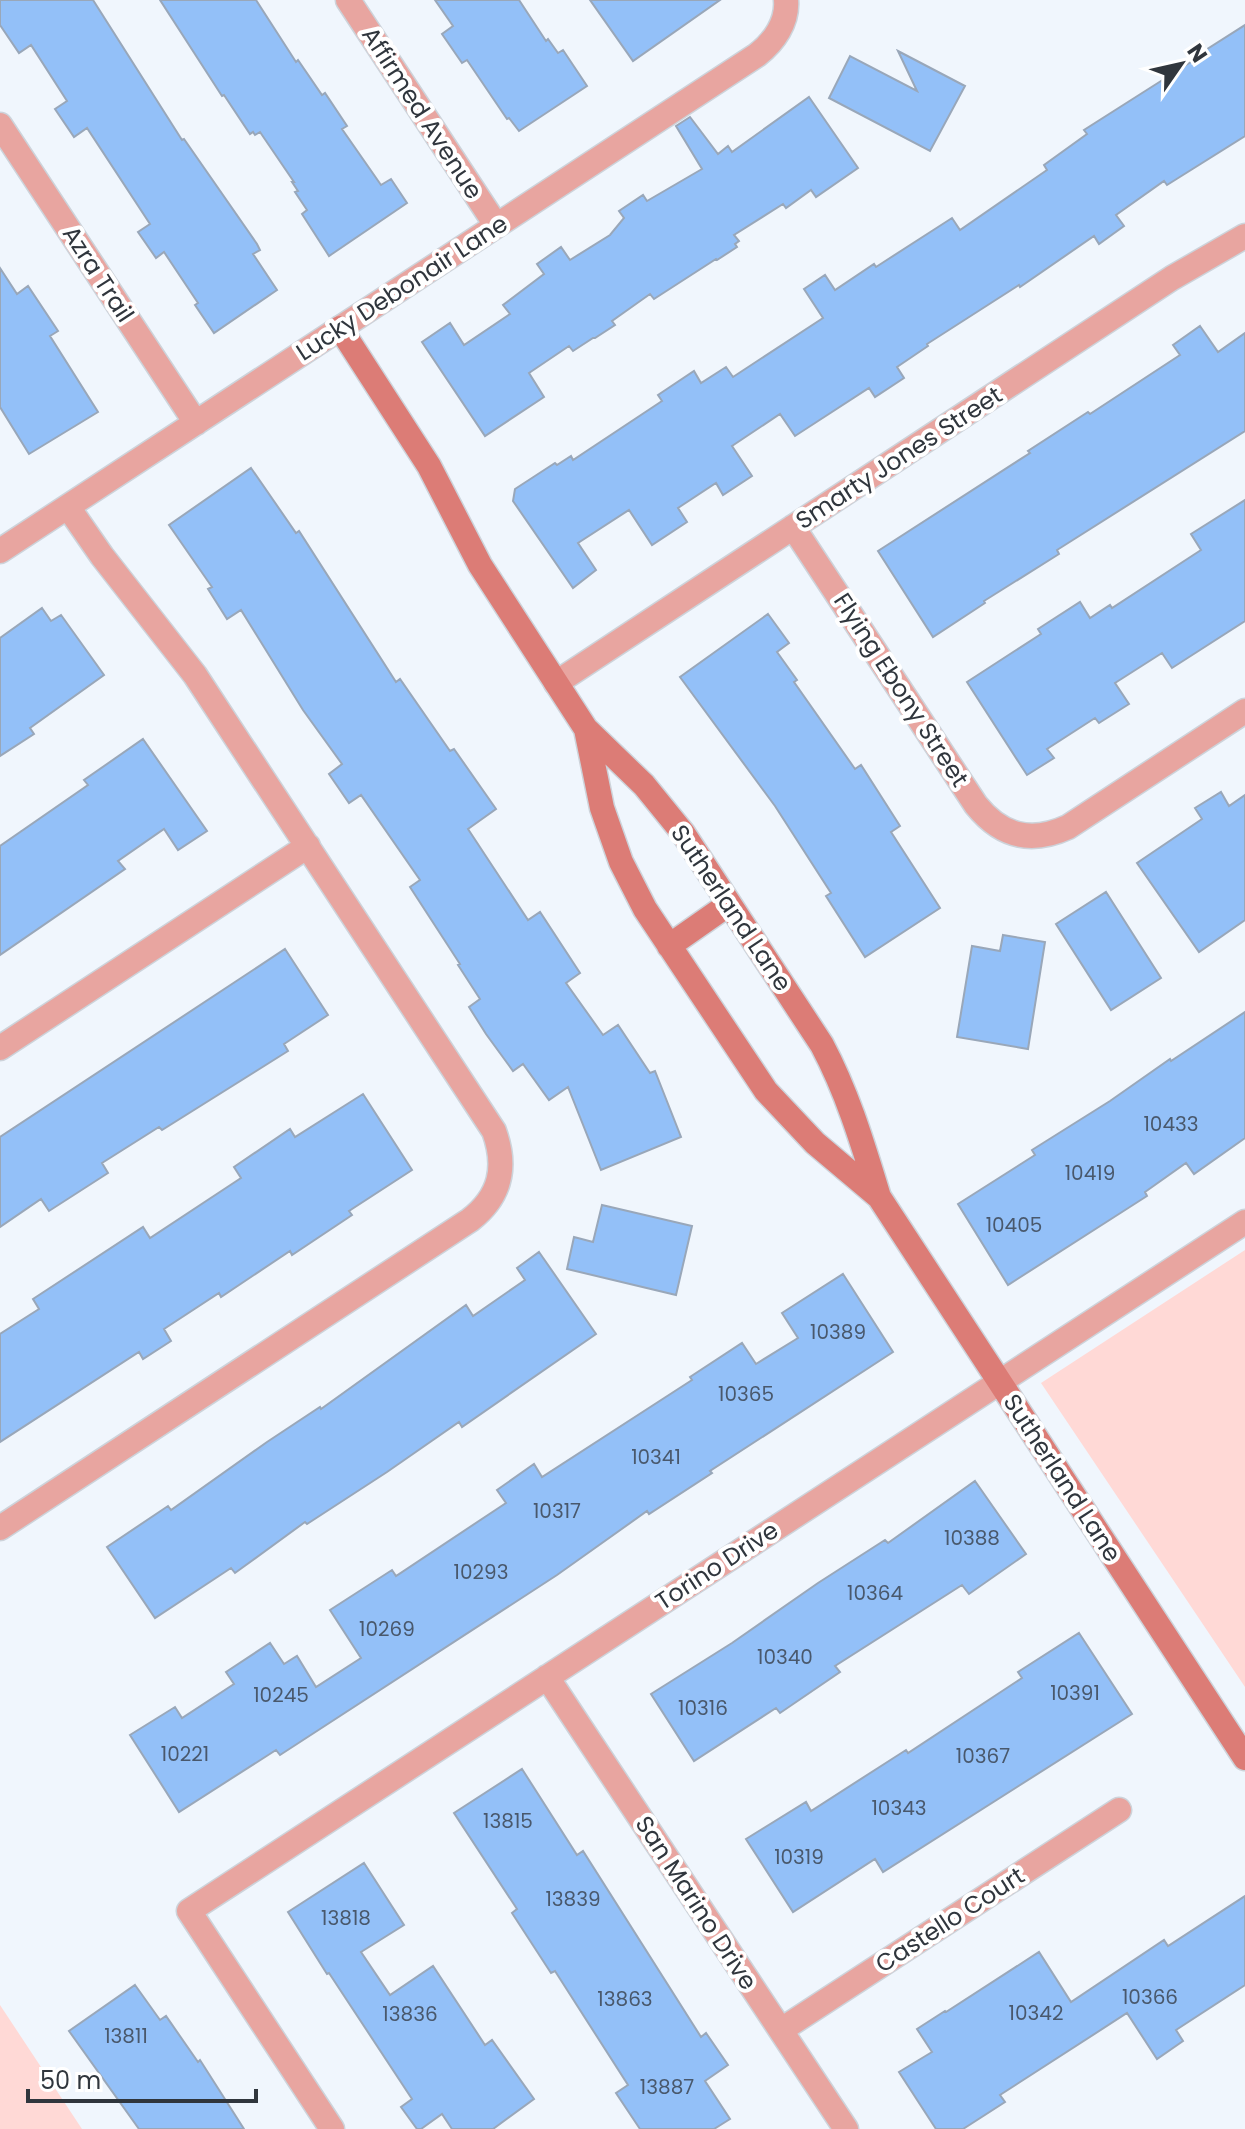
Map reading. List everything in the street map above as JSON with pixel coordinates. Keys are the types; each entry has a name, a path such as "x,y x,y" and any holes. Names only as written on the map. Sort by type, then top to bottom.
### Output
{"street":[{"name":"Affirmed Avenue","path":"348,0 496,225"},
{"name":"Lucky Debonair Lane","path":"0,551 757,55 775,37 786,5"},
{"name":"Azra Trail","path":"0,125 196,423"},
{"name":"Smarty Jones Street","path":"556,683 1172,278 1245,236"},
{"name":"Sutherland Lane","path":"340,328 409,434 480,565 586,729 644,785 683,833 822,1045 855,1117 879,1197 1245,1758"},
{"path":"0,1528 470,1220 494,1192 501,1163 494,1131 308,846 195,675 137,603 68,507"},
{"name":"Flying Ebony Street","path":"793,527 976,805 986,818 999,827 1023,835 1048,835 1068,827 1245,711"},
{"name":"Sutherland Lane","path":"586,729 602,808 633,889 766,1091 815,1143 879,1197"},
{"path":"0,1048 308,846"},
{"path":"669,946 729,904"},
{"name":"Torino Drive","path":"332,2129 189,1911 1245,1222"},
{"name":"San Marino Drive","path":"547,1677 846,2129"},
{"name":"Castello Court","path":"781,2030 1119,1810"}],"shaded area":[{"path":"1245,1250 1245,1687 1041,1383"},
{"path":"0,2005 82,2129 0,2129"}],"building":[{"path":"0,0 93,0 182,140 257,244 260,250 253,254 277,290 214,333 164,252 156,258 138,232 150,224 87,128 74,137 55,109 67,101 31,45 19,53 0,25"},
{"path":"160,0 256,0 296,62 298,60 322,95 325,93 347,126 342,129 381,185 391,179 407,203 329,256 302,214 307,210 295,192 298,191 294,182 260,132 250,134 222,96"},
{"path":"435,0 519,0 546,41 548,39 558,53 563,50 587,86 519,131 507,119 467,60 462,63 442,34 453,26"},
{"path":"590,0 720,0 633,61"},
{"path":"1245,25 1245,136 1167,185 1164,181 1116,215 1124,226 1099,244 1094,236 1020,287 927,344 897,367 904,378 875,397 869,388 795,436 780,414 732,446 752,476 723,495 716,483 678,508 687,522 652,545 629,510 578,543 596,570 573,588 513,501 515,489 555,463 557,465 571,456 573,460 662,401 658,395 694,371 701,383 726,367 733,377 823,318 804,289 825,275 835,290 952,218 960,230 1047,170 1044,165 1087,134 1084,130"},
{"path":"898,51 965,86 930,151 829,98 850,56 917,91"},
{"path":"809,97 858,168 816,197 811,190 786,208 783,204 734,235 739,241 735,244 737,247 654,299 650,294 612,321 615,325 573,351 569,346 529,373 544,397 485,436 422,342 450,323 464,345 510,314 503,305 544,274 537,264 561,247 570,260 610,235 624,218 619,211 643,195 647,201 702,169 676,126 690,117 718,154 728,146 732,152"},
{"path":"0,268 17,294 28,286 58,331 50,336 98,412 29,454 0,407"},
{"path":"1200,326 1218,352 1245,333 1245,431 1057,550 1059,554 933,637 878,551 1180,355 1173,345"},
{"path":"251,468 296,533 299,531 396,682 400,679 450,751 454,749 496,809 468,829 528,920 540,912 580,973 566,983 603,1035 618,1025 650,1073 655,1071 681,1137 601,1170 568,1087 549,1100 523,1064 513,1071 486,1034 469,1007 480,999 410,887 420,880 361,795 349,803 329,774 342,764 303,710 241,610 227,619 208,589 212,587 169,525"},
{"path":"1245,500 1245,621 1172,668 1162,653 1115,683 1129,704 1099,723 1095,718 1047,749 1054,758 1027,775 967,682 1041,634 1038,629 1080,602 1090,618 1110,605 1112,608 1201,550 1191,534"},
{"path":"42,608 51,621 61,615 104,675 30,728 34,734 0,756 0,638"},
{"path":"768,614 789,643 777,652 797,680 794,682 855,769 861,765 900,826 891,832 940,908 865,957 826,896 831,893 775,806 680,677"},
{"path":"143,739 207,831 178,850 164,829 118,861 125,869 0,955 0,846 88,785 84,780"},
{"path":"1221,792 1229,806 1245,795 1245,920 1199,952 1137,863 1202,819 1195,808"},
{"path":"1106,892 1161,978 1111,1010 1056,924"},
{"path":"1003,935 1045,942 1028,1049 957,1037 972,946 1000,951"},
{"path":"285,949 328,1015 284,1044 288,1051 162,1130 159,1127 102,1163 108,1173 49,1211 41,1199 0,1227 0,1137"},
{"path":"1245,1012 1245,1138 1194,1174 1186,1163 1145,1192 1147,1196 1008,1285 958,1204 1035,1155 1032,1150"},
{"path":"363,1094 412,1170 349,1211 352,1215 292,1255 290,1251 221,1297 219,1293 164,1329 171,1341 143,1359 139,1352 0,1442 0,1334 39,1309 33,1299 143,1227 150,1238 241,1178 234,1167 290,1129 295,1137"},
{"path":"602,1205 692,1226 676,1295 567,1269 574,1237 593,1242"},
{"path":"539,1252 596,1334 462,1427 459,1422 307,1524 305,1522 235,1573 231,1568 155,1618 107,1547 168,1506 171,1510 267,1442 321,1409 466,1305 473,1316 525,1280 517,1268"},
{"path":"843,1274 893,1352 280,1755 276,1750 179,1812 130,1735 175,1707 182,1718 234,1684 226,1672 270,1643 284,1664 297,1656 316,1687 361,1658 330,1610 392,1570 396,1576 506,1503 497,1490 534,1464 542,1477 692,1380 690,1377 742,1343 756,1364 798,1338 782,1313"},
{"path":"975,1481 1026,1554 969,1594 962,1585 835,1666 840,1672 780,1713 776,1708 694,1761 651,1694 885,1540 888,1543"},
{"path":"1079,1633 1132,1714 883,1872 875,1859 793,1912 746,1839 806,1802 811,1811 906,1750 908,1753 1022,1678 1018,1672"},
{"path":"522,1769 577,1855 583,1851 701,2037 706,2033 728,2065 705,2081 730,2119 714,2129 640,2129 616,2093 628,2085 555,1971 551,1973 512,1913 517,1909 454,1813"},
{"path":"364,1863 404,1925 361,1952 390,1995 433,1966 485,2045 492,2040 534,2099 493,2129 452,2129 442,2114 417,2129 401,2107 412,2099 288,1912"},
{"path":"1245,1896 1245,1985 1176,2030 1183,2041 1157,2059 1127,2013 1000,2095 1005,2102 963,2129 936,2129 899,2072 932,2052 917,2029 1039,1952 1071,2002 1164,1940 1168,1946"},
{"path":"135,1985 160,2020 166,2016 198,2062 200,2060 244,2129 139,2129 69,2031"}]}
